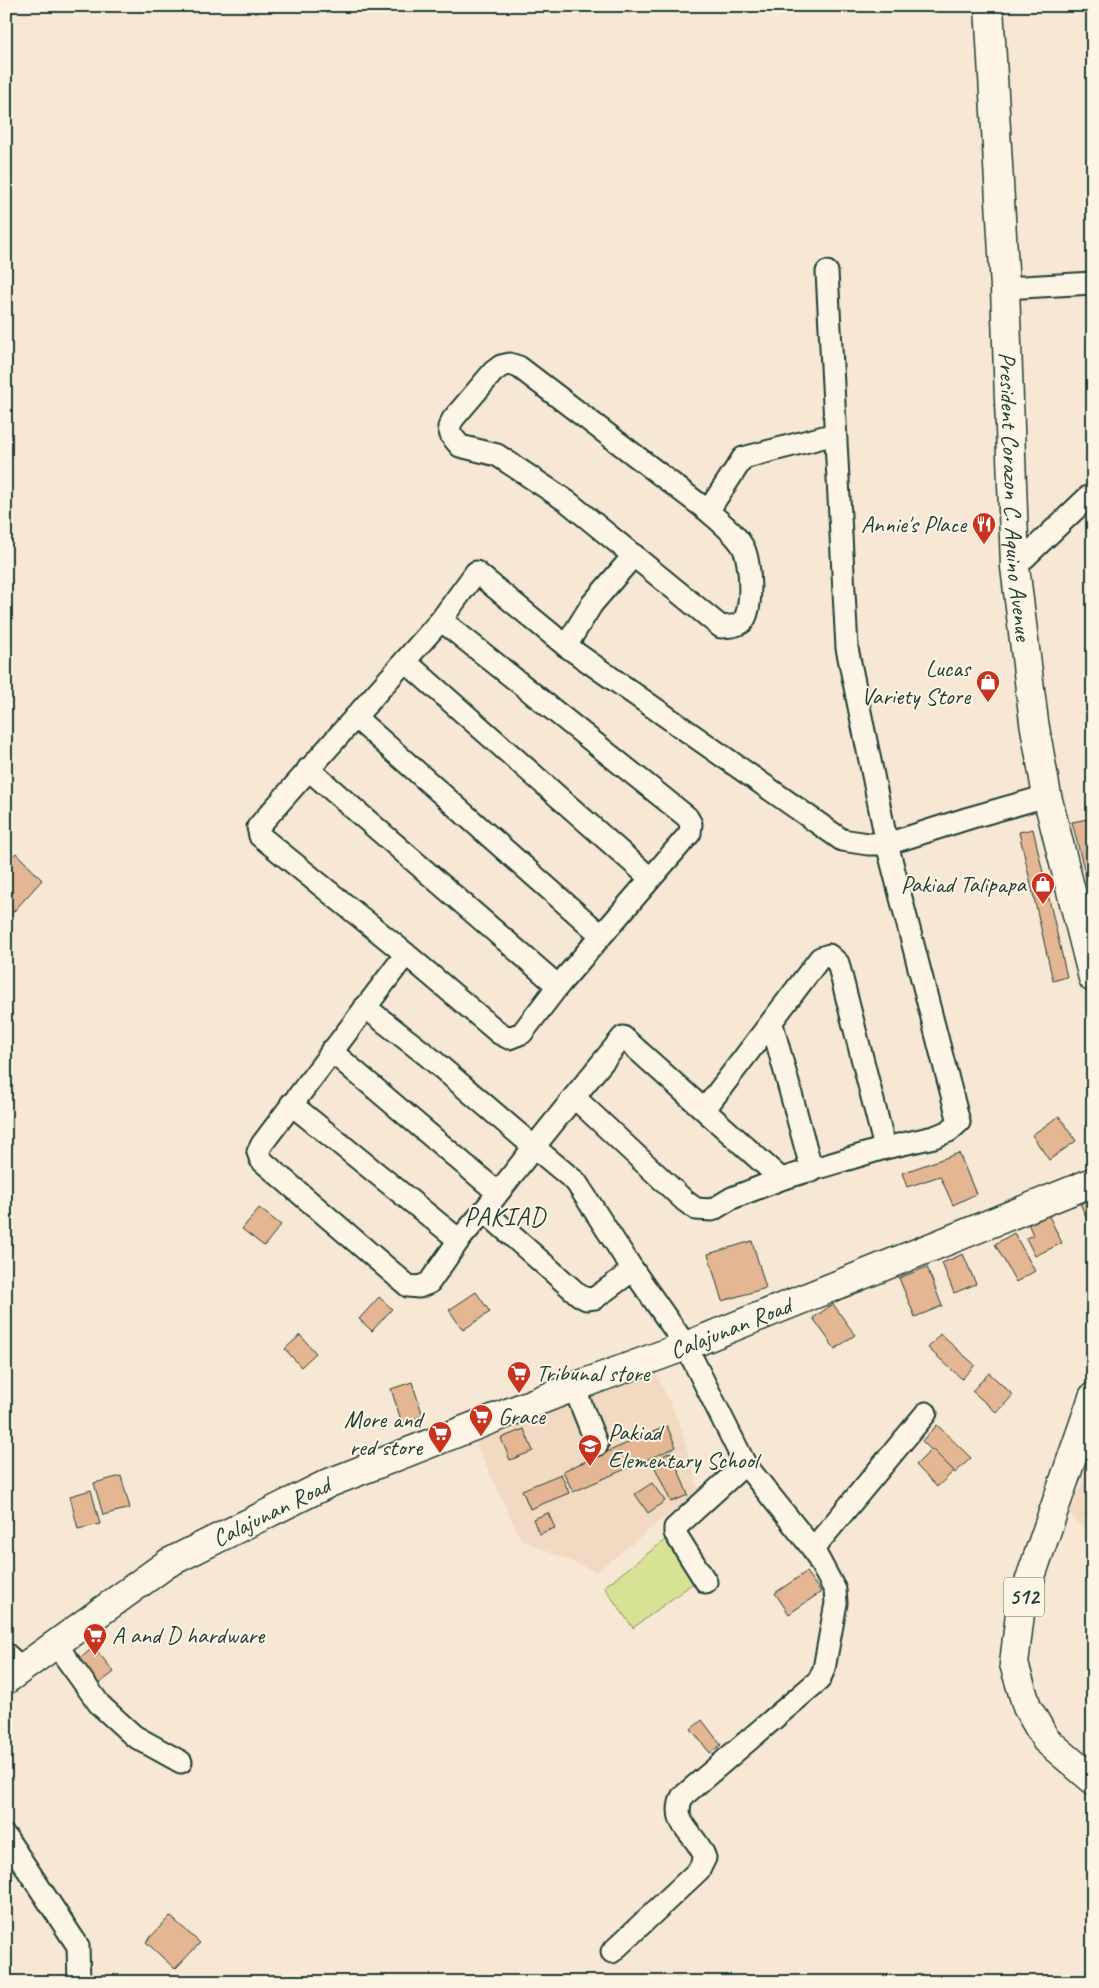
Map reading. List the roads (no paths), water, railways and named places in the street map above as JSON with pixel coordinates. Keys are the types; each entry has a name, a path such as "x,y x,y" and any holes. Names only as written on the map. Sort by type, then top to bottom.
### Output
{"main road":[{"name":"President Corazon C. Aquino Avenue","path":"989,6 1005,288 1015,567 1034,722 1047,796 1093,978"},
{"name":"Calajunan Road","path":"11,1667 56,1643 168,1563 320,1488 574,1387 686,1346 1093,1182"},
{"name":"512","path":"1093,1397 1022,1605 1014,1664 1027,1707 1046,1740 1093,1780"}],"street":[{"path":"574,1097 696,1209 712,1210 732,1198 781,1178 884,1148 934,1137 949,1131 959,1122 887,844 846,648 827,272"},
{"path":"1005,288 1093,283"},
{"path":"510,364 519,367 708,511 732,532 744,549 749,572 748,613 742,622 722,627 634,555 568,502 544,486 497,456 460,446 451,435 449,427 453,420 501,366 510,364"},
{"path":"708,511 742,458 835,434"},
{"path":"1015,567 1088,497 1093,497"},
{"path":"566,646 592,604 634,555"},
{"path":"442,620 687,817 691,824 690,833 558,986 522,1033 509,1038 499,1033 406,954 260,836 258,827 442,620 476,572 566,646 842,840 868,844 887,844 1047,796"},
{"path":"404,661 650,878"},
{"path":"355,717 601,936"},
{"path":"308,769 558,986"},
{"path":"406,954 291,1104 258,1152 261,1160 408,1286 418,1287 429,1283 459,1240 623,1037 781,1178"},
{"path":"705,1109 772,1024 820,958 829,955 838,964 884,1148"},
{"path":"365,1007 429,1057 576,1182 632,1270 686,1346 746,1464 813,1549 835,1590 836,1603 824,1669 819,1680 682,1797 679,1805 680,1823 702,1848 705,1858 699,1870 612,1952"},
{"path":"772,1024 812,1170"},
{"path":"331,1051 497,1192"},
{"path":"291,1104 459,1240"},
{"path":"484,1211 579,1295 586,1299 595,1298 632,1270"},
{"path":"574,1387 597,1445"},
{"path":"813,1549 926,1413"},
{"path":"706,1582 675,1533 675,1528 746,1464"},
{"path":"56,1643 100,1705 134,1736 180,1762"},
{"path":"6,1837 78,1946 79,1982"}],"place":[{"name":"Annie's Place","path":"984,545"},
{"name":"Lucas Variety Store","path":"988,703"},
{"name":"Pakiad Talipapa","path":"1043,905"},
{"name":"Tribunal store","path":"519,1394"},
{"name":"Grace","path":"481,1437"},
{"name":"More and red store","path":"440,1454"},
{"name":"Pakiad Elementary School","path":"590,1467"},
{"name":"A and D hardware","path":"95,1656"}],"district":[{"name":"PAKIAD","path":"505,1216"}]}
